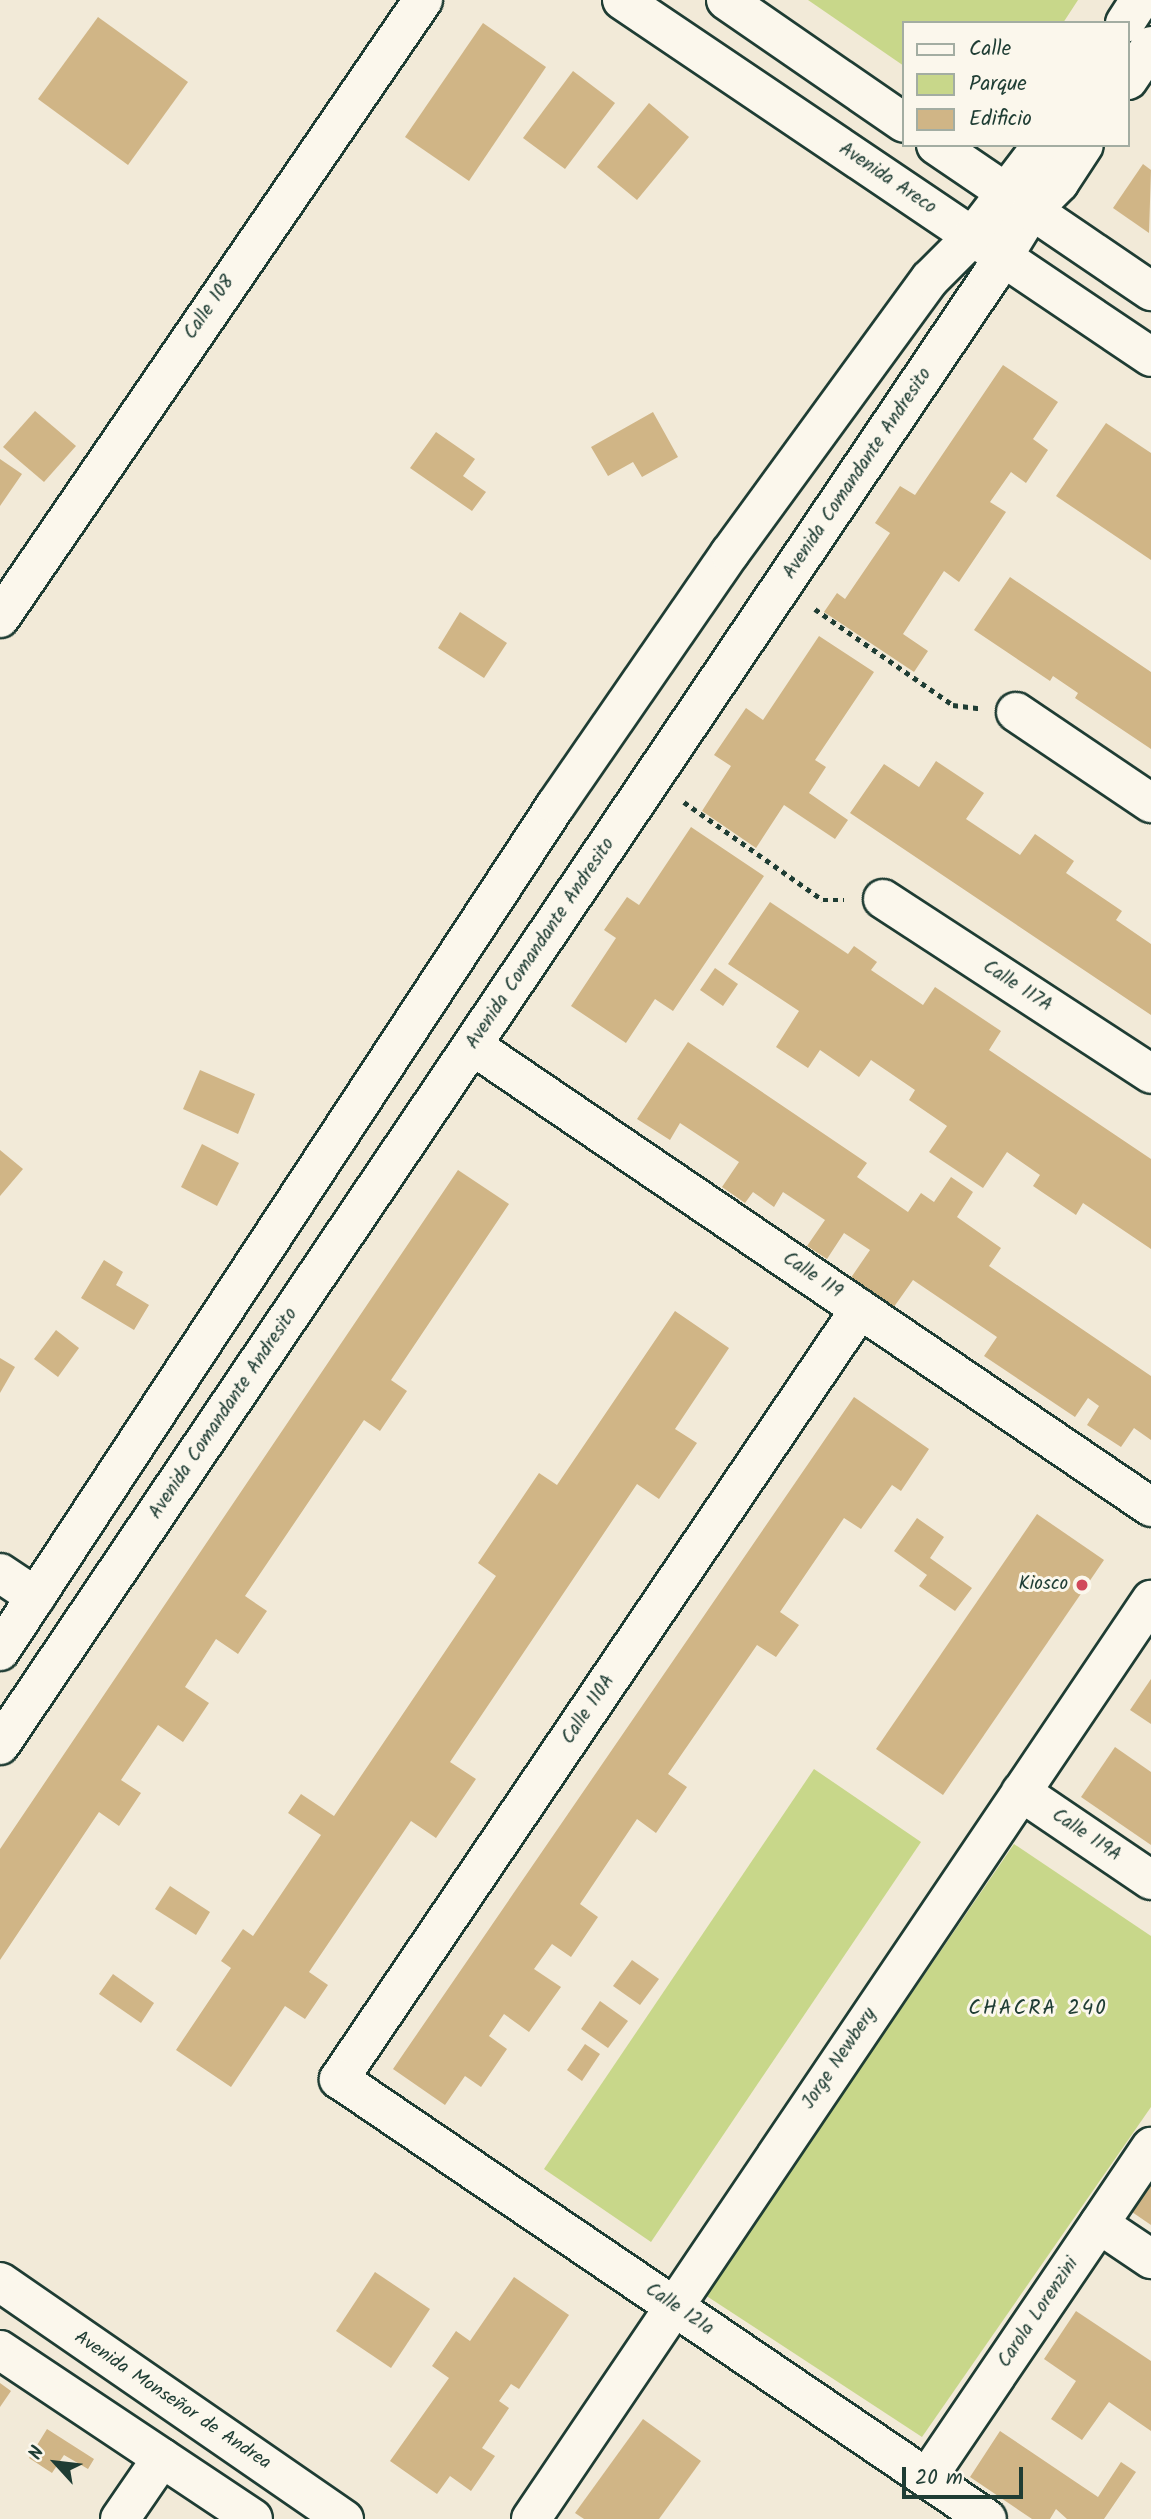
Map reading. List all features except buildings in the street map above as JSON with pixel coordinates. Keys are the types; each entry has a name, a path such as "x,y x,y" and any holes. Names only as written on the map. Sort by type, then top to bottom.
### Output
{"main road":[{"name":"Calle 108","path":"0,618 423,0"},
{"name":"Avenida Areco","path":"622,0 1151,357"},
{"path":"726,0 902,122"},
{"path":"1126,21 1140,0"},
{"path":"1130,77 1151,46"},
{"path":"939,147 1151,291"},
{"name":"Avenida Comandante Andresito","path":"0,1745 1004,257 1019,203 1041,147"},
{"name":"Avenida Comandante Andresito","path":"0,1651 556,804 730,554 930,279 972,236 1019,203 1059,183 1083,147"},
{"path":"1016,712 1151,803"},
{"name":"Calle 117A","path":"883,899 1151,1074"},
{"name":"Calle 119","path":"473,1046 1151,1507"},
{"name":"Calle 110A","path":"371,2101 339,2079 860,1309"},
{"path":"0,1573 36,1597"},
{"name":"Jorge Newbery","path":"531,2519 1151,1600"},
{"name":"Calle 119A","path":"1021,1792 1151,1880"},
{"name":"Calle 121a","path":"371,2101 988,2519"},
{"name":"Carola Lorenzini","path":"927,2478 1151,2147"},
{"path":"1099,2224 1151,2259"},
{"name":"Avenida Monseñor de Andrea","path":"0,2283 344,2519"},
{"path":"0,2350 253,2519"},
{"path":"120,2519 162,2458"}],"path":[{"path":"783,586 953,705 1016,712"},
{"path":"652,779 822,900 883,899"}],"green space":[{"path":"808,0 1078,0 1064,21 902,21 902,65"},
{"path":"814,1769 921,1842 651,2242 544,2169"},
{"path":"1014,1844 1151,1936 1151,2107 922,2437 705,2295"}],"place":[{"name":"Kiosco","path":"1082,1585"}],"district":[{"name":"CHACRA 240","path":"1038,2009"}]}
